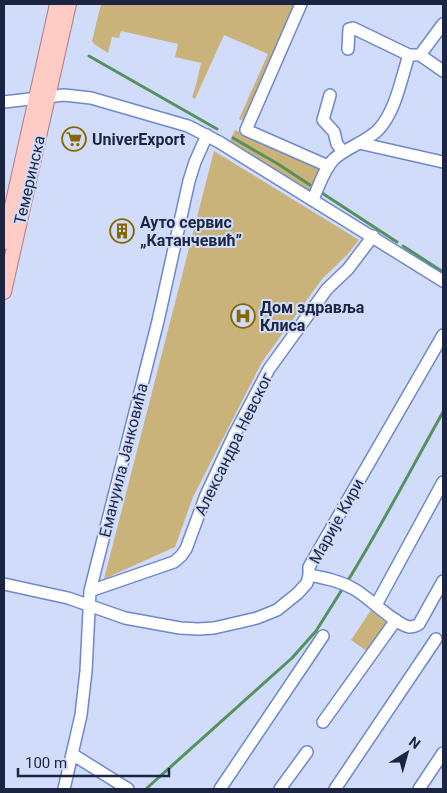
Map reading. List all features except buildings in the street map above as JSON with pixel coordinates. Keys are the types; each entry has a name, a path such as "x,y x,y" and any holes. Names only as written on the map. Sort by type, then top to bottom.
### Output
{"main road":[{"path":"42,97 57,4"},
{"path":"42,97 69,4"},
{"name":"Темеринска","path":"4,242 42,97"},
{"name":"Темеринска","path":"4,292 42,97"}],"street":[{"path":"301,4 246,130 328,166"},
{"path":"313,199 328,166 342,152 373,135 389,114 414,55 443,24"},
{"path":"348,49 350,29 354,28 414,55 443,71"},
{"path":"4,102 64,94 91,98 180,123 207,135 443,280"},
{"path":"330,95 323,120 334,132 337,144 342,152"},
{"name":"Емануила Јанковића","path":"64,789 81,715 90,591 158,321 189,181 207,135"},
{"path":"359,143 443,162"},
{"name":"Александра Невског","path":"90,591 174,562 182,556 206,495 234,435 269,369 327,289 348,269 373,236"},
{"name":"Марије Кири","path":"4,584 68,598 125,618 180,628 214,628 257,618 276,610 298,593 307,582 309,567 443,336"},
{"path":"376,605 443,482"},
{"path":"309,575 338,582 355,590 403,625 414,627 422,620 443,581"},
{"path":"324,722 396,620"},
{"path":"220,789 323,636"},
{"path":"335,789 436,640"},
{"path":"280,789 307,752"},
{"path":"419,789 443,753"},
{"path":"72,754 128,789"}],"shaded area":[{"path":"101,4 296,4 244,121 239,119 268,54 224,35 195,99 192,97 201,63 175,57 178,44 121,31 119,38 112,37 108,53 94,44 92,41"},
{"path":"235,130 317,167 320,172 312,192 230,141"},
{"path":"214,151 359,240 347,255 322,279 262,362 193,497 175,547 104,579"},
{"path":"371,610 388,624 368,652 351,640"}],"waterway":[{"path":"89,56 217,129"},
{"path":"233,138 310,185"},
{"path":"322,193 397,242"},
{"path":"403,246 443,272"},
{"path":"347,582 443,412"},
{"path":"147,788 292,658 316,631 343,588"}],"place":[{"name":"UniverExport","path":"74,139"},
{"name":"Ауто сервис „Катанчевић”","path":"122,231"},
{"name":"Дом здравља Клиса","path":"243,316"}]}
